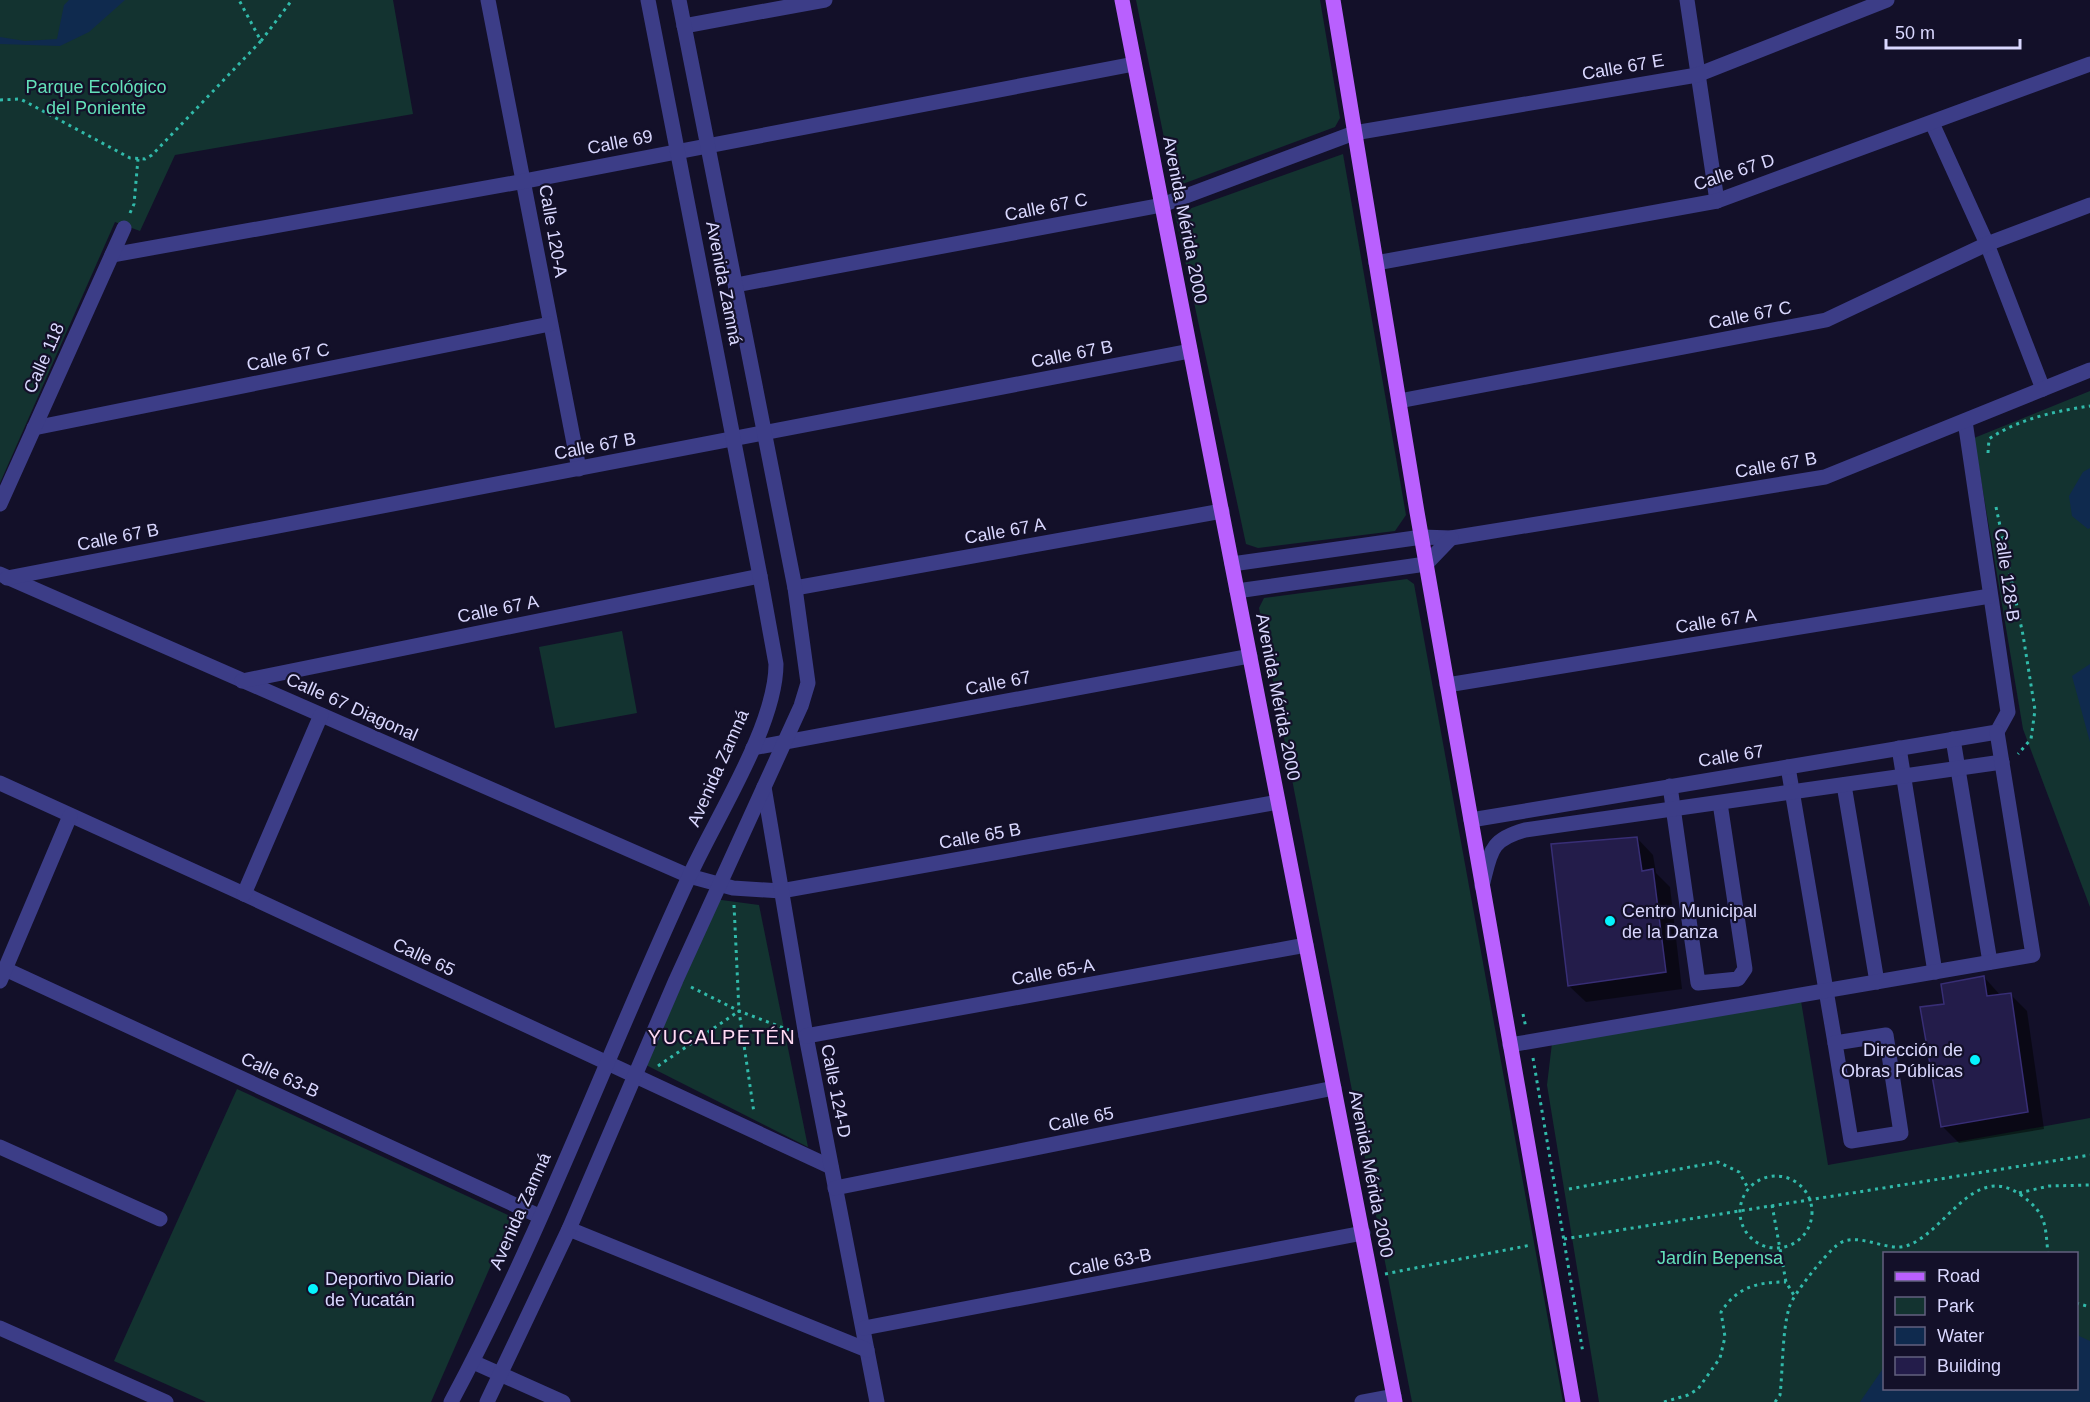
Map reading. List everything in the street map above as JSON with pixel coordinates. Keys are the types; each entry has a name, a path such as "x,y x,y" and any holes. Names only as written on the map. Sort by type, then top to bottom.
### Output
{"main road":[{"name":"Avenida Mérida 2000","path":"1122,0 1395,1399"},
{"path":"1333,0 1426,564 1573,1402"}],"street":[{"name":"Calle 120-A","path":"488,0 525,181 579,469"},
{"name":"Avenida Zamná","path":"451,1402 473,1362 689,876 753,748 776,679 760,576 648,0"},
{"name":"Avenida Zamná","path":"487,1402 569,1229 636,1078 676,980 727,886 764,787 787,742 808,683 795,588 679,0"},
{"path":"684,26 825,0"},
{"path":"1686,0 1718,201"},
{"name":"Calle 67 E","path":"1354,133 1697,75 1887,0"},
{"name":"Calle 69","path":"112,255 525,181 1134,64"},
{"name":"Calle 67 D","path":"1376,263 1718,201 2090,64"},
{"path":"1932,123 1987,244 2043,389"},
{"name":"Calle 67 C","path":"736,285 1162,205 1354,133"},
{"name":"Calle 67 C","path":"1399,400 1826,320 1987,244 2090,205"},
{"name":"Calle 118","path":"0,504 124,228"},
{"name":"Calle 67 C","path":"34,428 550,324"},
{"name":"Calle 67 B","path":"4,576 734,440 1190,351"},
{"name":"Calle 67 B","path":"1422,537 1451,538 1826,477 2090,370"},
{"name":"Calle 128-B","path":"1965,421 2008,712 1997,732"},
{"name":"Calle 67 A","path":"795,588 1222,511"},
{"path":"1232,564 1422,537"},
{"path":"1237,591 1426,564 1451,538"},
{"name":"Calle 67 Diagonal","path":"4,576 689,876"},
{"name":"Calle 67 A","path":"242,681 760,576"},
{"name":"Calle 67 A","path":"1447,685 1990,596"},
{"name":"Calle 67","path":"753,748 1250,656"},
{"path":"244,894 321,715"},
{"path":"1510,1045 2033,955 1997,732"},
{"name":"Calle 67","path":"1471,819 1997,732"},
{"path":"1953,739 1990,962"},
{"path":"1899,748 1935,972"},
{"path":"1482,885 1490,854 1503,836 1525,830 2002,762"},
{"path":"1788,767 1851,1141 1901,1133 1886,1035 1836,1043"},
{"name":"Calle 65","path":"0,783 831,1167"},
{"path":"1844,785 1877,982"},
{"path":"1670,786 1698,983 1738,979 1745,969 1720,802"},
{"name":"Calle 124-D","path":"764,787 806,1036 877,1402"},
{"name":"Calle 65 B","path":"689,876 727,886 781,891 1278,802"},
{"path":"3,975 70,816"},
{"name":"Calle 65-A","path":"806,1036 1306,945"},
{"name":"Calle 63-B","path":"3,975 539,1216"},
{"name":"Calle 65","path":"835,1188 1334,1089"},
{"path":"0,1147 160,1219"},
{"path":"569,1229 867,1350"},
{"name":"Calle 63-B","path":"864,1328 1362,1233"},
{"path":"0,1328 166,1402"},
{"path":"473,1362 563,1402"},
{"path":"1362,1402 1395,1399"}],"path":[{"path":"239,0 261,41"},
{"path":"0,100 20,99 130,158 138,159 152,155 261,41 292,0"},
{"path":"124,228 134,204 138,159"},
{"path":"1987,462 1989,439 1993,436 2046,414 2090,406"},
{"path":"1994,497 2024,635 2035,723 2031,739 2025,748 2002,762"},
{"path":"727,886 739,1011 757,1134"},
{"path":"676,980 739,1011 806,1036"},
{"path":"636,1078 739,1011"},
{"path":"1371,1276 1545,1242 2090,1155"},
{"path":"1569,1189 1718,1162 1739,1172 1748,1188"},
{"path":"1781,1175 1793,1179 1803,1186 1810,1198 1812,1221 1807,1232 1798,1241 1780,1248 1765,1246 1754,1241 1741,1222 1740,1210 1748,1188 1768,1176 1781,1175"},
{"path":"2019,1193 2049,1186 2090,1185"},
{"path":"1775,1402 1780,1395 1789,1306 1836,1245 1855,1240 1882,1247 1908,1245 1980,1189 1994,1186 2019,1193 2042,1213 2048,1252"},
{"path":"1772,1205 1786,1282 1795,1297"},
{"path":"1664,1402 1688,1395 1698,1389 1720,1358 1725,1337 1721,1312 1733,1297 1760,1282 1786,1282"}],"green space":[{"name":"Parque Ecológico del Poniente","path":"0,0 393,0 413,114 175,155 140,231 115,222 0,483"},
{"path":"1136,0 1320,0 1340,118 1335,127 1180,185 1173,182"},
{"path":"1343,154 1406,515 1395,531 1258,548 1246,544 1175,214"},
{"path":"2090,391 2090,907 2023,729 1974,438"},
{"path":"1407,579 1414,584 1563,1402 1412,1402 1259,608 1264,598"},
{"path":"622,631 637,713 555,728 539,647"},
{"path":"714,899 759,905 808,1147 646,1065"},
{"name":"Jardín Bepensa","path":"1801,1001 1828,1165 2090,1118 2090,1402 1599,1402 1547,1085 1552,1043"},
{"name":"Deportivo Diario de Yucatán","path":"237,1089 512,1217 431,1402 206,1402 114,1361"}],"water":[{"path":"69,0 125,0 89,32 60,46 0,44 0,37 25,41 57,39 64,5"},
{"path":"2090,468 2090,528 2088,529 2072,516 2069,496 2083,472"},
{"path":"2090,664 2090,742 2072,676"},
{"path":"2078,1335 2090,1341 2090,1402 1860,1402 1883,1368 1883,1390 2078,1390"}],"building":[{"name":"Centro Municipal de la Danza","path":"1637,837 1642,871 1653,869 1666,972 1568,986 1551,844"},
{"name":"Dirección de Obras Públicas","path":"1984,976 1987,996 2011,993 2028,1112 1941,1127 1920,1007 1944,1004 1941,984"}],"place":[{"name":"Centro Municipal de la Danza","path":"1610,921"},
{"name":"Dirección de Obras Públicas","path":"1975,1060"},
{"name":"Deportivo Diario de Yucatán","path":"313,1289"}],"district":[{"name":"YUCALPETÉN","path":"722,1037"}]}
